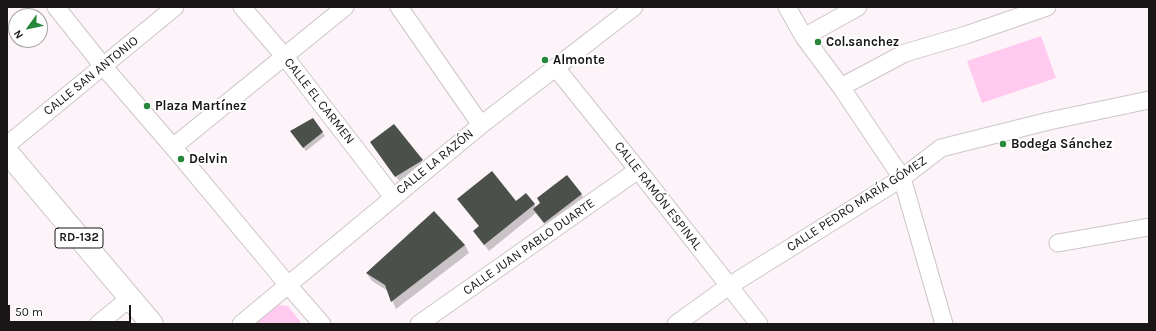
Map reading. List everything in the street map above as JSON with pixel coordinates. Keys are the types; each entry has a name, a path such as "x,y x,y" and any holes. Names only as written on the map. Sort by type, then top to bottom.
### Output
{"main road":[{"name":"RD-132","path":"7,152 152,324"}],"street":[{"path":"56,7 103,66 322,324"},
{"name":"CALLE SAN ANTONIO","path":"7,145 175,7"},
{"name":"CALLE EL CARMEN","path":"242,7 285,56 393,197"},
{"path":"173,147 345,7"},
{"path":"399,7 481,125"},
{"name":"CALLE LA RAZÓN","path":"241,324 481,125 634,7"},
{"path":"787,7 804,37 841,87 902,178 944,324"},
{"path":"804,37 858,7"},
{"path":"841,87 905,53 966,35 1047,7"},
{"name":"CALLE RAMÓN ESPINAL","path":"556,68 759,324"},
{"name":"CALLE PEDRO MARÍA GÓMEZ","path":"676,324 729,286 902,178 941,148 1049,121 1149,100"},
{"name":"CALLE JUAN PABLO DUARTE","path":"419,324 638,170"},
{"path":"1058,243 1149,227"},
{"path":"98,324 130,298"}],"shaded area":[{"path":"1041,36 1056,78 982,103 967,61"},
{"path":"277,305 288,306 302,324 250,324"}],"building":[{"path":"313,118 323,132 303,148 290,131"},
{"path":"394,124 423,160 395,177 370,142"},
{"path":"492,171 516,201 526,193 535,204 484,245 473,231 479,226 457,199"},
{"path":"567,175 582,194 544,223 533,209 540,203 537,198"},
{"path":"434,211 465,245 391,302 385,285 366,273"}],"place":[{"name":"Col.sanchez","path":"818,42"},
{"name":"Almonte","path":"545,60"},
{"name":"Plaza Martínez","path":"147,106"},
{"name":"Bodega Sánchez","path":"1003,144"},
{"name":"Delvin","path":"181,159"}]}
